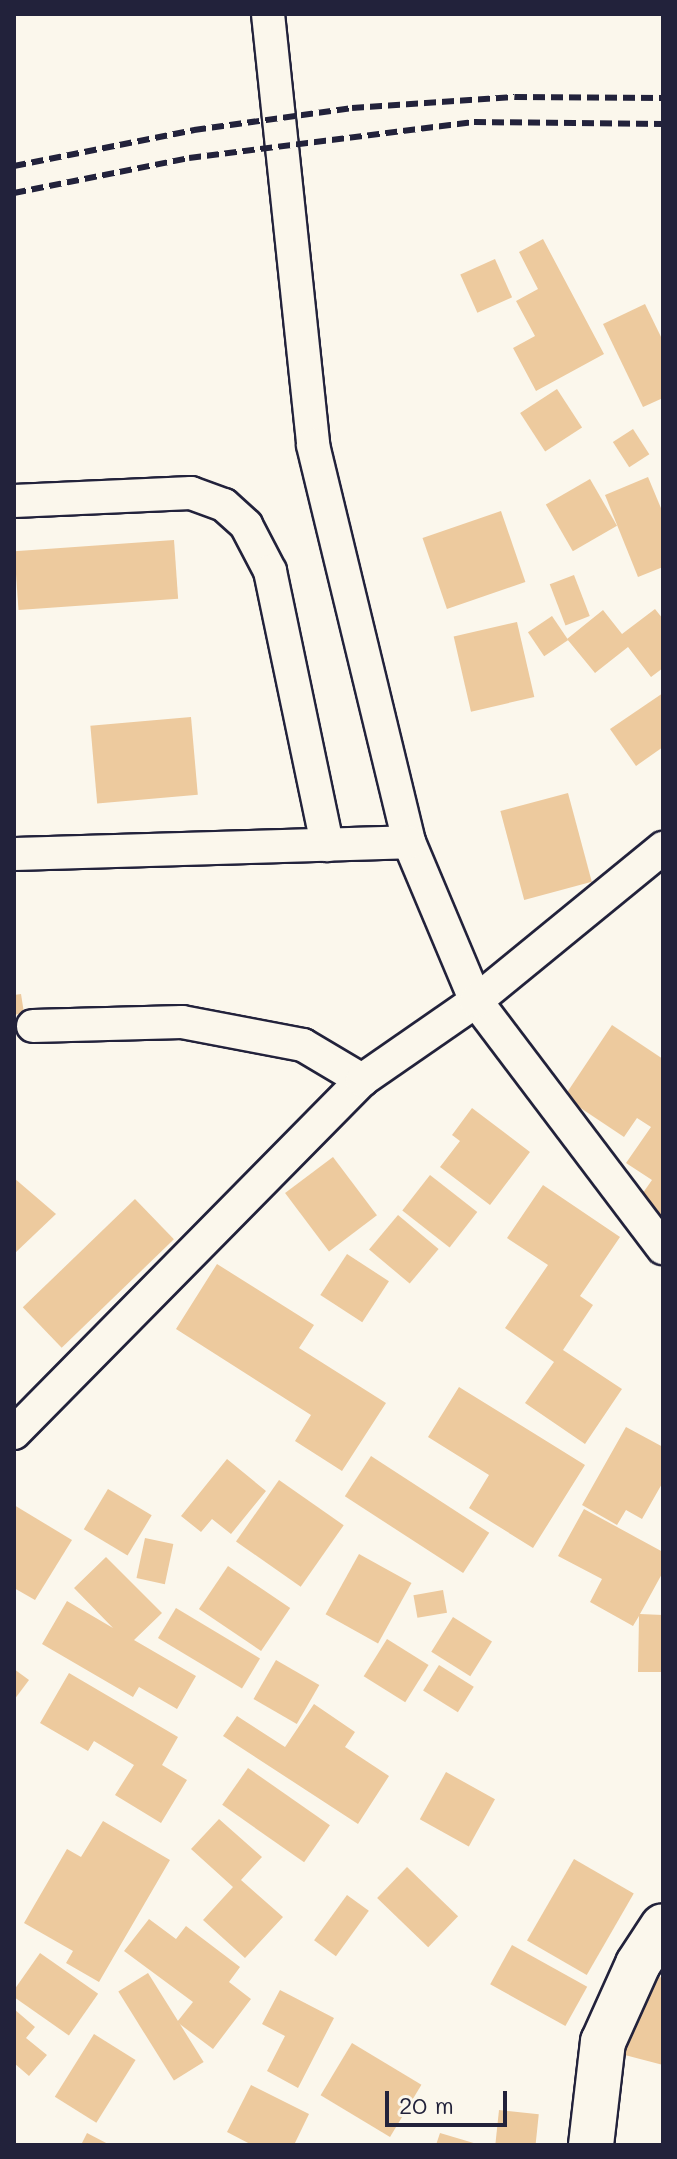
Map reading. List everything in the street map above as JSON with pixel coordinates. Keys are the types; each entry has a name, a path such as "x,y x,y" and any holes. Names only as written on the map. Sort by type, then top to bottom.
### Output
{"street":[{"path":"268,14 313,445 409,842 476,1001 663,1248"},
{"path":"14,501 191,493 224,505 246,525 270,571 327,845"},
{"path":"14,854 409,842"},
{"path":"14,1433 362,1080 476,1001 663,848"},
{"path":"33,1026 182,1022 303,1045 362,1080"},
{"path":"591,2145 603,2042 638,1964 663,1926"}],"building":[{"path":"543,239 604,354 536,391 513,348 535,336 516,301 538,289 519,252"},
{"path":"495,259 512,297 477,313 460,274"},
{"path":"645,304 663,341 663,398 643,407 603,324"},
{"path":"557,389 582,428 545,452 520,413"},
{"path":"633,429 649,454 629,467 613,442"},
{"path":"648,477 663,513 663,567 638,577 605,495"},
{"path":"590,479 617,526 573,551 546,504"},
{"path":"501,511 525,582 447,609 423,538"},
{"path":"174,540 178,599 19,610 14,551"},
{"path":"574,575 590,616 565,625 550,584"},
{"path":"655,609 663,619 663,668 651,677 628,647 595,673 567,639 603,610 622,634"},
{"path":"552,616 568,640 544,656 528,632"},
{"path":"517,622 534,697 471,712 454,637"},
{"path":"663,693 663,747 636,766 610,729"},
{"path":"191,717 198,795 97,804 90,726"},
{"path":"568,793 592,882 524,900 500,811"},
{"path":"21,994 24,1013 14,1015 14,995"},
{"path":"612,1025 663,1059 663,1227 633,1207 652,1180 626,1163 651,1127 637,1118 624,1137 564,1097"},
{"path":"472,1108 530,1152 490,1205 440,1167 460,1141 452,1135"},
{"path":"333,1157 377,1215 329,1251 285,1193"},
{"path":"430,1175 477,1212 450,1247 402,1210"},
{"path":"14,1178 56,1214 14,1254"},
{"path":"543,1185 620,1237 580,1296 593,1305 563,1350 622,1389 585,1444 525,1403 554,1362 505,1328 548,1265 507,1238"},
{"path":"135,1199 174,1239 62,1348 23,1307"},
{"path":"398,1215 439,1249 410,1284 369,1249"},
{"path":"347,1254 389,1281 362,1322 320,1295"},
{"path":"217,1264 314,1325 299,1348 386,1403 342,1471 295,1441 311,1415 176,1329"},
{"path":"459,1387 585,1465 533,1548 469,1508 489,1475 428,1437"},
{"path":"626,1427 663,1447 663,1482 642,1519 626,1510 617,1525 582,1505"},
{"path":"371,1456 489,1533 463,1573 345,1496"},
{"path":"227,1459 266,1491 231,1534 212,1519 201,1532 181,1516"},
{"path":"279,1480 344,1525 301,1587 236,1541"},
{"path":"108,1489 152,1515 128,1556 84,1529"},
{"path":"14,1505 72,1540 35,1600 14,1588"},
{"path":"584,1509 663,1552 663,1572 640,1614 663,1615 663,1672 638,1672 639,1616 633,1626 590,1602 602,1579 558,1556"},
{"path":"145,1538 173,1544 165,1584 136,1578"},
{"path":"359,1554 411,1583 378,1643 326,1614"},
{"path":"106,1557 162,1613 134,1640 196,1676 177,1709 139,1687 133,1697 42,1644 67,1601 113,1628 74,1588"},
{"path":"228,1566 290,1608 261,1651 199,1609"},
{"path":"443,1590 447,1613 417,1618 413,1595"},
{"path":"176,1608 260,1658 242,1688 158,1638"},
{"path":"453,1617 492,1641 470,1676 431,1652"},
{"path":"387,1639 429,1665 405,1702 364,1676"},
{"path":"276,1660 319,1685 297,1724 254,1699"},
{"path":"439,1665 474,1687 458,1712 423,1690"},
{"path":"14,1669 29,1680 14,1700"},
{"path":"69,1673 178,1737 162,1765 187,1780 161,1823 115,1795 134,1765 94,1741 88,1751 40,1723"},
{"path":"314,1704 355,1732 345,1747 389,1776 358,1824 223,1736 237,1716 285,1747"},
{"path":"248,1768 330,1825 304,1862 222,1805"},
{"path":"446,1772 495,1799 469,1846 420,1819"},
{"path":"219,1819 262,1857 241,1880 283,1917 245,1958 203,1920 233,1887 191,1849"},
{"path":"103,1821 170,1860 99,1982 66,1963 73,1951 24,1923 67,1849 81,1857"},
{"path":"574,1859 634,1894 587,1975 527,1940"},
{"path":"407,1867 458,1916 428,1947 377,1898"},
{"path":"347,1895 369,1911 336,1956 314,1940"},
{"path":"149,1919 176,1939 186,1926 240,1967 229,1982 251,1999 213,2049 177,2022 193,2002 124,1951"},
{"path":"512,1945 587,1987 565,2026 490,1984"},
{"path":"40,1953 98,1994 69,2036 14,1997 14,1990"},
{"path":"643,1972 663,1978 663,2065 621,2054"},
{"path":"148,1973 204,2062 174,2081 118,1992"},
{"path":"280,1990 334,2018 298,2088 267,2071 285,2036 262,2024"},
{"path":"14,2009 35,2027 26,2038 47,2055 29,2076 14,2063"},
{"path":"94,2034 136,2060 96,2123 55,2097"},
{"path":"352,2043 421,2085 390,2137 321,2095"},
{"path":"251,2085 309,2114 294,2145 252,2145 227,2132"},
{"path":"499,2110 539,2114 536,2145 495,2145"},
{"path":"87,2133 110,2145 81,2145"},
{"path":"440,2133 477,2144 477,2145 436,2145"}],"railway":[{"path":"14,166 194,130 352,108 515,97 663,98"},
{"path":"14,193 189,158 474,122 663,124"}]}
